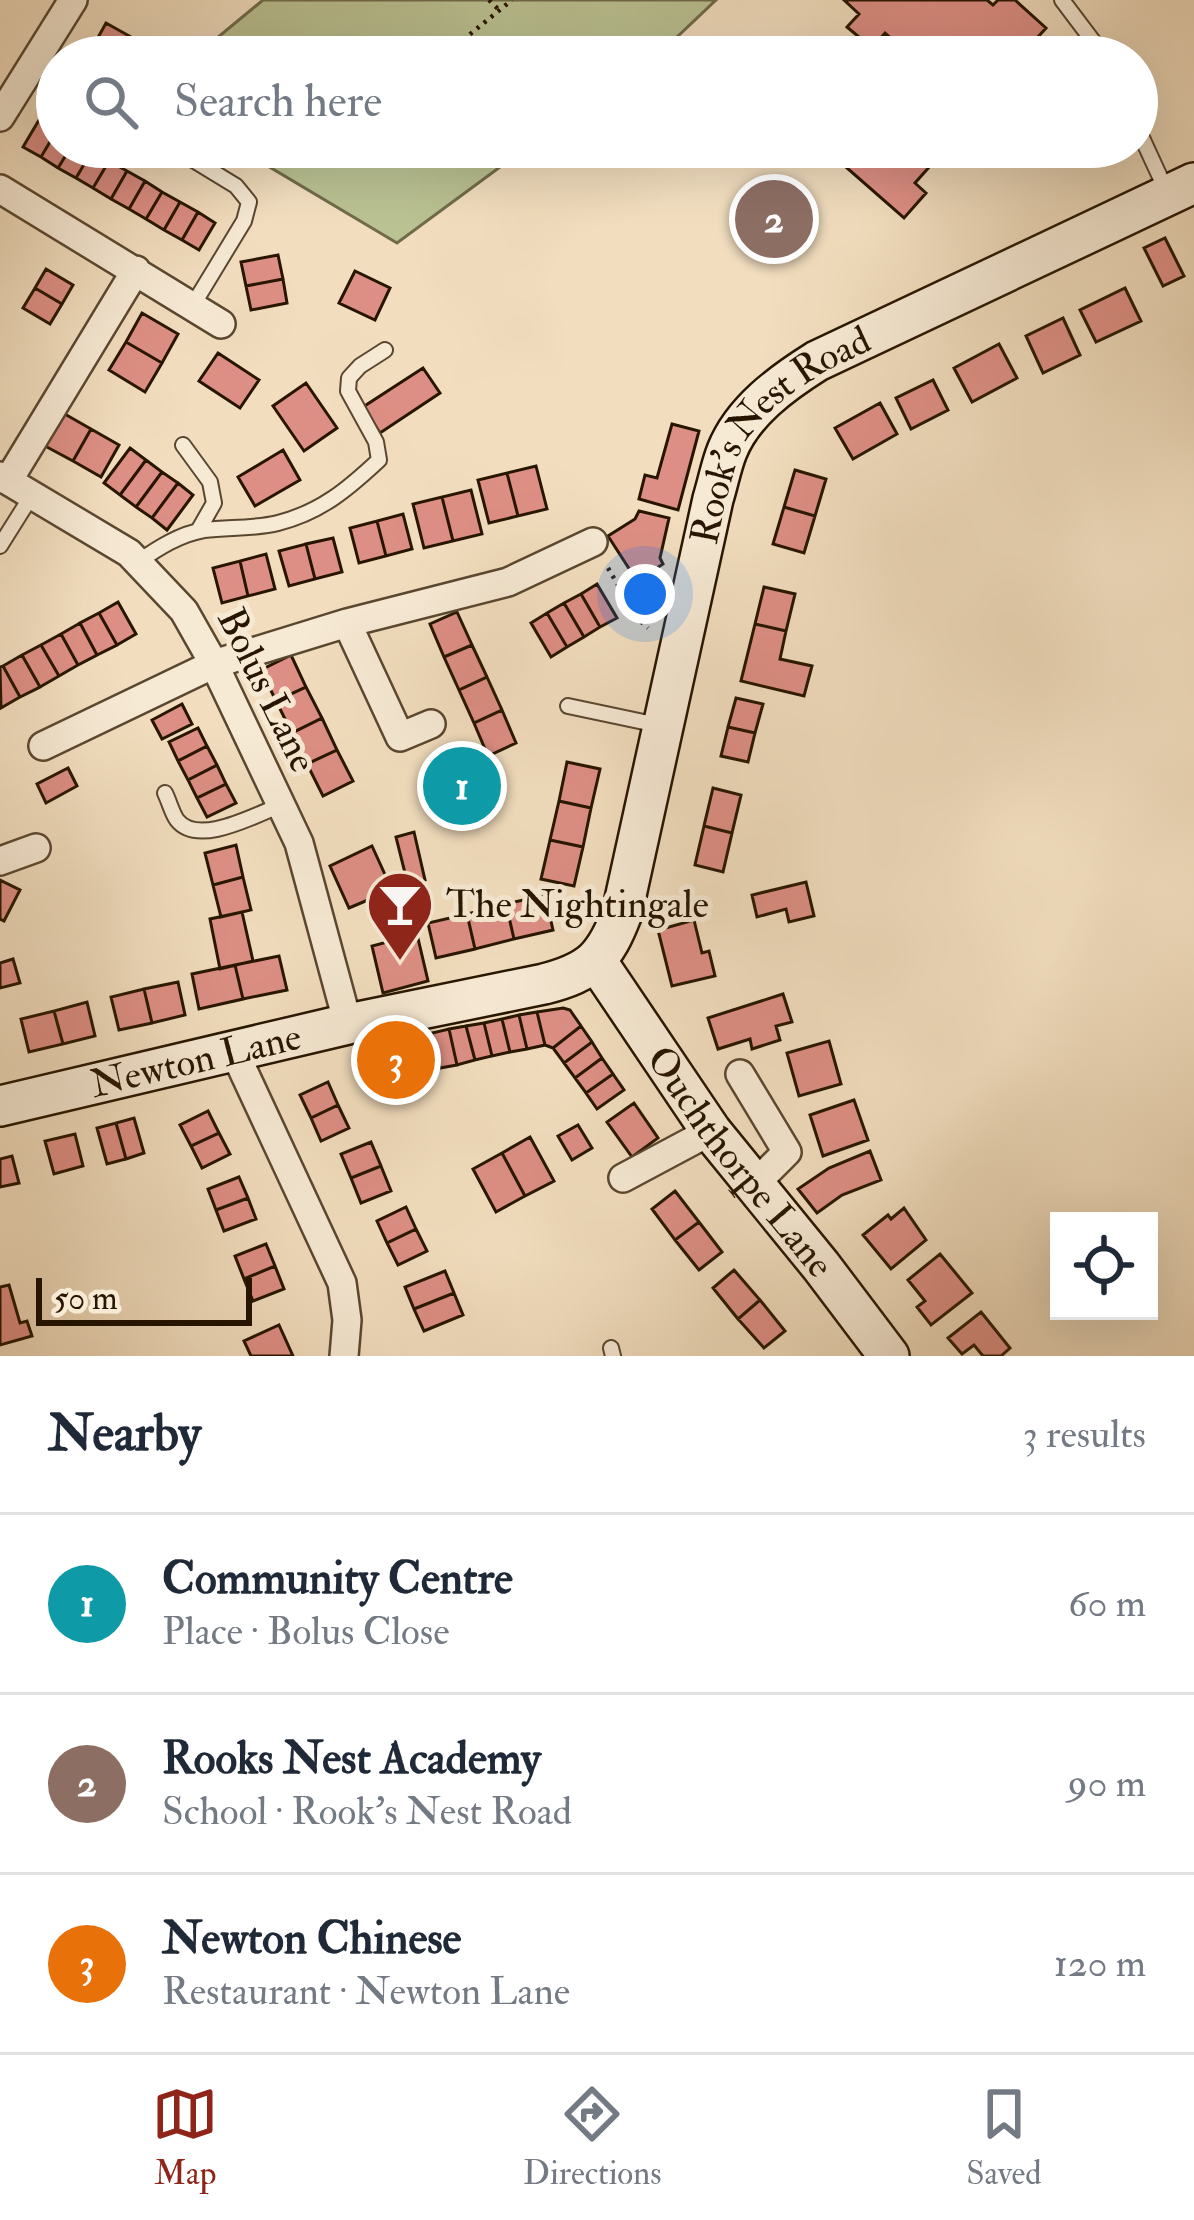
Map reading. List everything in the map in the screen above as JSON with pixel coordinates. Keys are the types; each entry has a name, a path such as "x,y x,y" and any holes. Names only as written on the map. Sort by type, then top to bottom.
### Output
{"street":[{"path":"59,36 73,0"},
{"path":"0,117 36,80"},
{"path":"0,189 221,324"},
{"name":"Rook's Nest Road","path":"597,962 622,913 713,499 727,451 740,427 785,381 817,361 1181,189"},
{"path":"14,484 136,270"},
{"name":"Bolus Lane","path":"14,484 129,553 184,611 298,843 348,1024"},
{"path":"44,746 214,664 599,552"},
{"path":"347,623 400,737 431,724"},
{"path":"0,861 36,848"},
{"name":"Newton Lane","path":"0,1106 348,1024 544,985 597,962"},
{"name":"Ouchthorpe Lane","path":"597,962 711,1131 889,1356"},
{"path":"234,1052 342,1283 347,1320 344,1356"},
{"path":"740,1074 787,1152 754,1184"},
{"path":"623,1178 711,1131"}],"lane":[{"path":"1062,0 1089,36"},
{"path":"1158,157 1181,189"},
{"path":"193,305 244,221 249,202 236,186 206,168"},
{"path":"138,562 163,545 198,531 261,526 298,517 343,494 379,460 376,442 348,391 350,378 360,365 385,350"},
{"path":"183,445 210,482 214,503 198,531"},
{"path":"0,546 14,484"},
{"path":"568,706 664,726"},
{"path":"165,793 176,819 187,829 203,832 280,805"}],"path":[{"path":"489,0 500,11"},
{"path":"468,36 512,0"},
{"path":"599,552 638,619 656,634 681,644"}],"green space":[{"path":"263,0 716,0 678,36 219,36"},
{"path":"271,168 499,168 397,243"}],"building":[{"path":"844,0 987,0 993,5 998,0 1015,0 1046,28 1039,36 858,36 847,27 859,14"},
{"path":"106,23 129,36 99,36"},
{"path":"36,125 36,154 23,147"},
{"path":"58,168 82,168 76,178"},
{"path":"82,168 105,168 93,188 76,178"},
{"path":"105,168 127,171 111,199 93,188"},
{"path":"847,168 928,168 915,183 926,193 904,218"},
{"path":"127,171 145,181 129,209 111,199"},
{"path":"145,181 162,192 146,219 129,209"},
{"path":"162,192 180,202 164,230 146,219"},
{"path":"180,202 198,212 182,240 164,230"},
{"path":"198,212 215,223 199,250 182,240"},
{"path":"1165,238 1184,276 1163,286 1144,248"},
{"path":"278,255 283,279 246,286 241,262"},
{"path":"46,269 73,285 62,304 35,288"},
{"path":"355,271 390,288 375,320 339,303"},
{"path":"283,279 287,303 251,310 246,286"},
{"path":"35,288 62,304 50,324 23,308"},
{"path":"1125,288 1141,321 1096,342 1080,310"},
{"path":"142,313 178,334 162,363 126,342"},
{"path":"1063,318 1080,355 1043,373 1026,336"},
{"path":"126,342 162,363 145,392 109,370"},
{"path":"999,344 1017,378 972,402 954,368"},
{"path":"218,353 259,380 240,408 199,381"},
{"path":"423,368 440,393 380,433 363,407"},
{"path":"933,380 948,410 911,429 896,398"},
{"path":"306,383 337,428 304,451 273,406"},
{"path":"880,403 897,434 853,459 835,428"},
{"path":"63,413 91,429 73,461 45,446"},
{"path":"672,424 699,431 678,510 639,499 645,475 657,478"},
{"path":"91,429 119,445 101,477 73,461"},
{"path":"130,448 146,460 120,495 104,483"},
{"path":"283,450 300,480 255,506 238,477"},
{"path":"146,460 162,472 136,507 120,495"},
{"path":"536,466 547,509 518,516 507,473"},
{"path":"795,470 826,479 815,516 784,507"},
{"path":"162,472 178,483 152,518 136,507"},
{"path":"507,473 518,516 489,523 478,480"},
{"path":"178,483 193,495 167,530 152,518"},
{"path":"471,490 482,534 453,541 442,497"},
{"path":"442,497 453,541 424,548 413,504"},
{"path":"784,507 815,516 804,553 773,544"},
{"path":"639,511 669,518 660,558 663,564 637,581 608,536 635,519"},
{"path":"403,514 412,549 386,556 377,521"},
{"path":"377,521 386,556 359,563 350,528"},
{"path":"333,538 342,572 315,579 306,544"},
{"path":"306,544 315,579 289,586 279,551"},
{"path":"266,554 275,589 248,596 240,561"},
{"path":"240,561 248,596 222,603 213,568"},
{"path":"597,584 617,618 600,627 581,594"},
{"path":"764,587 795,594 786,631 755,624"},
{"path":"581,594 600,627 584,637 564,603"},
{"path":"118,602 136,634 117,645 99,613"},
{"path":"564,603 584,637 567,647 547,613"},
{"path":"457,612 472,645 444,657 430,624"},
{"path":"99,613 117,645 97,655 80,623"},
{"path":"547,613 567,647 551,657 531,623"},
{"path":"80,623 97,655 78,665 61,634"},
{"path":"755,624 786,631 780,659 812,666 804,696 741,681"},
{"path":"61,634 78,665 59,676 41,645"},
{"path":"41,645 59,676 40,687 22,655"},
{"path":"472,645 487,677 459,690 444,657"},
{"path":"22,655 40,687 20,697 3,666"},
{"path":"291,655 306,687 276,701 261,670"},
{"path":"0,667 20,697 1,708"},
{"path":"487,677 502,710 474,723 459,690"},
{"path":"306,687 322,718 292,733 276,701"},
{"path":"736,698 763,704 755,733 728,727"},
{"path":"182,704 192,724 162,739 152,720"},
{"path":"502,710 516,743 488,756 474,723"},
{"path":"322,718 337,750 307,764 292,733"},
{"path":"728,727 755,733 748,762 721,756"},
{"path":"198,728 207,746 178,761 169,742"},
{"path":"207,746 217,765 188,780 178,761"},
{"path":"337,750 353,781 323,796 307,764"},
{"path":"482,756 498,791 442,817 426,782"},
{"path":"567,762 600,769 591,808 559,801"},
{"path":"217,765 226,784 197,798 188,780"},
{"path":"68,768 77,786 46,803 37,784"},
{"path":"226,784 236,803 207,817 197,798"},
{"path":"713,788 741,795 732,833 704,826"},
{"path":"559,801 591,808 583,847 550,840"},
{"path":"704,826 732,833 723,872 695,865"},
{"path":"414,832 425,880 408,885 396,837"},
{"path":"550,840 583,847 574,886 541,879"},
{"path":"236,845 243,877 213,885 205,853"},
{"path":"372,846 392,890 349,908 330,866"},
{"path":"243,877 251,910 221,917 213,885"},
{"path":"0,880 20,890 4,921 0,919"},
{"path":"806,882 814,916 789,922 786,909 757,917 752,895"},
{"path":"545,895 553,930 514,939 506,904"},
{"path":"506,904 514,939 475,949 467,914"},
{"path":"242,912 253,961 220,969 210,919"},
{"path":"467,914 475,949 436,958 428,923"},
{"path":"694,920 702,953 709,951 715,976 672,986 658,930"},
{"name":"The Nightingale","path":"417,934 428,981 383,993 372,946"},
{"path":"279,956 287,990 243,999 235,965"},
{"path":"13,959 20,983 0,988 0,963"},
{"path":"235,965 243,999 199,1009 192,974"},
{"path":"178,982 185,1015 152,1023 144,989"},
{"path":"144,989 152,1023 119,1030 111,997"},
{"path":"783,994 792,1022 776,1026 780,1040 752,1049 750,1039 718,1049 708,1018"},
{"path":"87,1002 95,1036 63,1044 54,1011"},
{"path":"563,1008 581,1026 553,1048 545,1045 537,1012"},
{"path":"54,1011 63,1044 29,1052 21,1019"},
{"path":"537,1012 545,1045 527,1049 519,1015"},
{"path":"519,1015 527,1049 510,1052 502,1019"},
{"path":"502,1019 510,1052 492,1056 484,1023"},
{"path":"484,1023 492,1056 475,1060 466,1026"},
{"path":"466,1026 475,1060 457,1065 449,1029"},
{"path":"581,1026 592,1042 564,1063 553,1048"},
{"path":"449,1029 457,1065 440,1068 432,1033"},
{"path":"432,1033 440,1068 422,1072 414,1037"},
{"path":"414,1037 422,1072 386,1080 363,1048"},
{"path":"829,1041 841,1084 799,1096 787,1053"},
{"path":"592,1042 602,1058 575,1078 564,1063"},
{"path":"602,1058 613,1074 586,1093 575,1078"},
{"path":"613,1074 624,1090 597,1109 586,1093"},
{"path":"328,1082 338,1105 311,1118 300,1095"},
{"path":"854,1100 868,1140 823,1156 810,1115"},
{"path":"634,1103 658,1138 632,1157 607,1122"},
{"path":"338,1105 349,1128 321,1141 311,1118"},
{"path":"208,1111 219,1133 191,1146 180,1125"},
{"path":"134,1118 144,1153 126,1159 116,1123"},
{"path":"116,1123 126,1159 107,1164 97,1128"},
{"path":"578,1125 592,1148 572,1160 558,1136"},
{"path":"219,1133 230,1154 202,1168 191,1146"},
{"path":"75,1134 83,1166 54,1174 45,1141"},
{"path":"530,1137 554,1181 525,1196 502,1153"},
{"path":"371,1142 381,1166 351,1178 341,1154"},
{"path":"870,1151 881,1180 842,1195 817,1213 798,1189 829,1168"},
{"path":"502,1153 525,1196 496,1212 473,1169"},
{"path":"12,1156 19,1183 0,1187 0,1159"},
{"path":"381,1166 391,1191 361,1203 351,1178"},
{"path":"239,1177 248,1198 216,1210 208,1189"},
{"path":"675,1191 699,1222 675,1240 652,1209"},
{"path":"248,1198 256,1219 224,1231 216,1210"},
{"path":"406,1207 416,1229 387,1243 377,1221"},
{"path":"904,1208 926,1240 891,1269 863,1235"},
{"path":"699,1222 722,1252 699,1270 675,1240"},
{"path":"416,1229 427,1251 398,1265 387,1243"},
{"path":"266,1244 275,1266 244,1279 235,1256"},
{"path":"940,1254 972,1293 931,1325 917,1307 925,1301 908,1280"},
{"path":"275,1266 284,1289 253,1301 244,1279"},
{"path":"734,1270 760,1300 738,1319 713,1288"},
{"path":"445,1271 454,1293 414,1309 405,1287"},
{"path":"9,1285 20,1323 27,1321 32,1336 0,1345 0,1287"},
{"path":"454,1293 463,1315 424,1331 414,1309"},
{"path":"760,1300 785,1331 764,1348 738,1319"},
{"path":"981,1312 1010,1348 1001,1356 983,1356 974,1345 962,1354 948,1338"},
{"path":"279,1325 293,1356 251,1356 244,1341"}],"place":[{"name":"Rooks Nest Academy","path":"774,219"},
{"name":"Community Centre","path":"462,786"},
{"name":"The Nightingale","path":"400,963"},
{"name":"Newton Chinese","path":"396,1060"}]}
